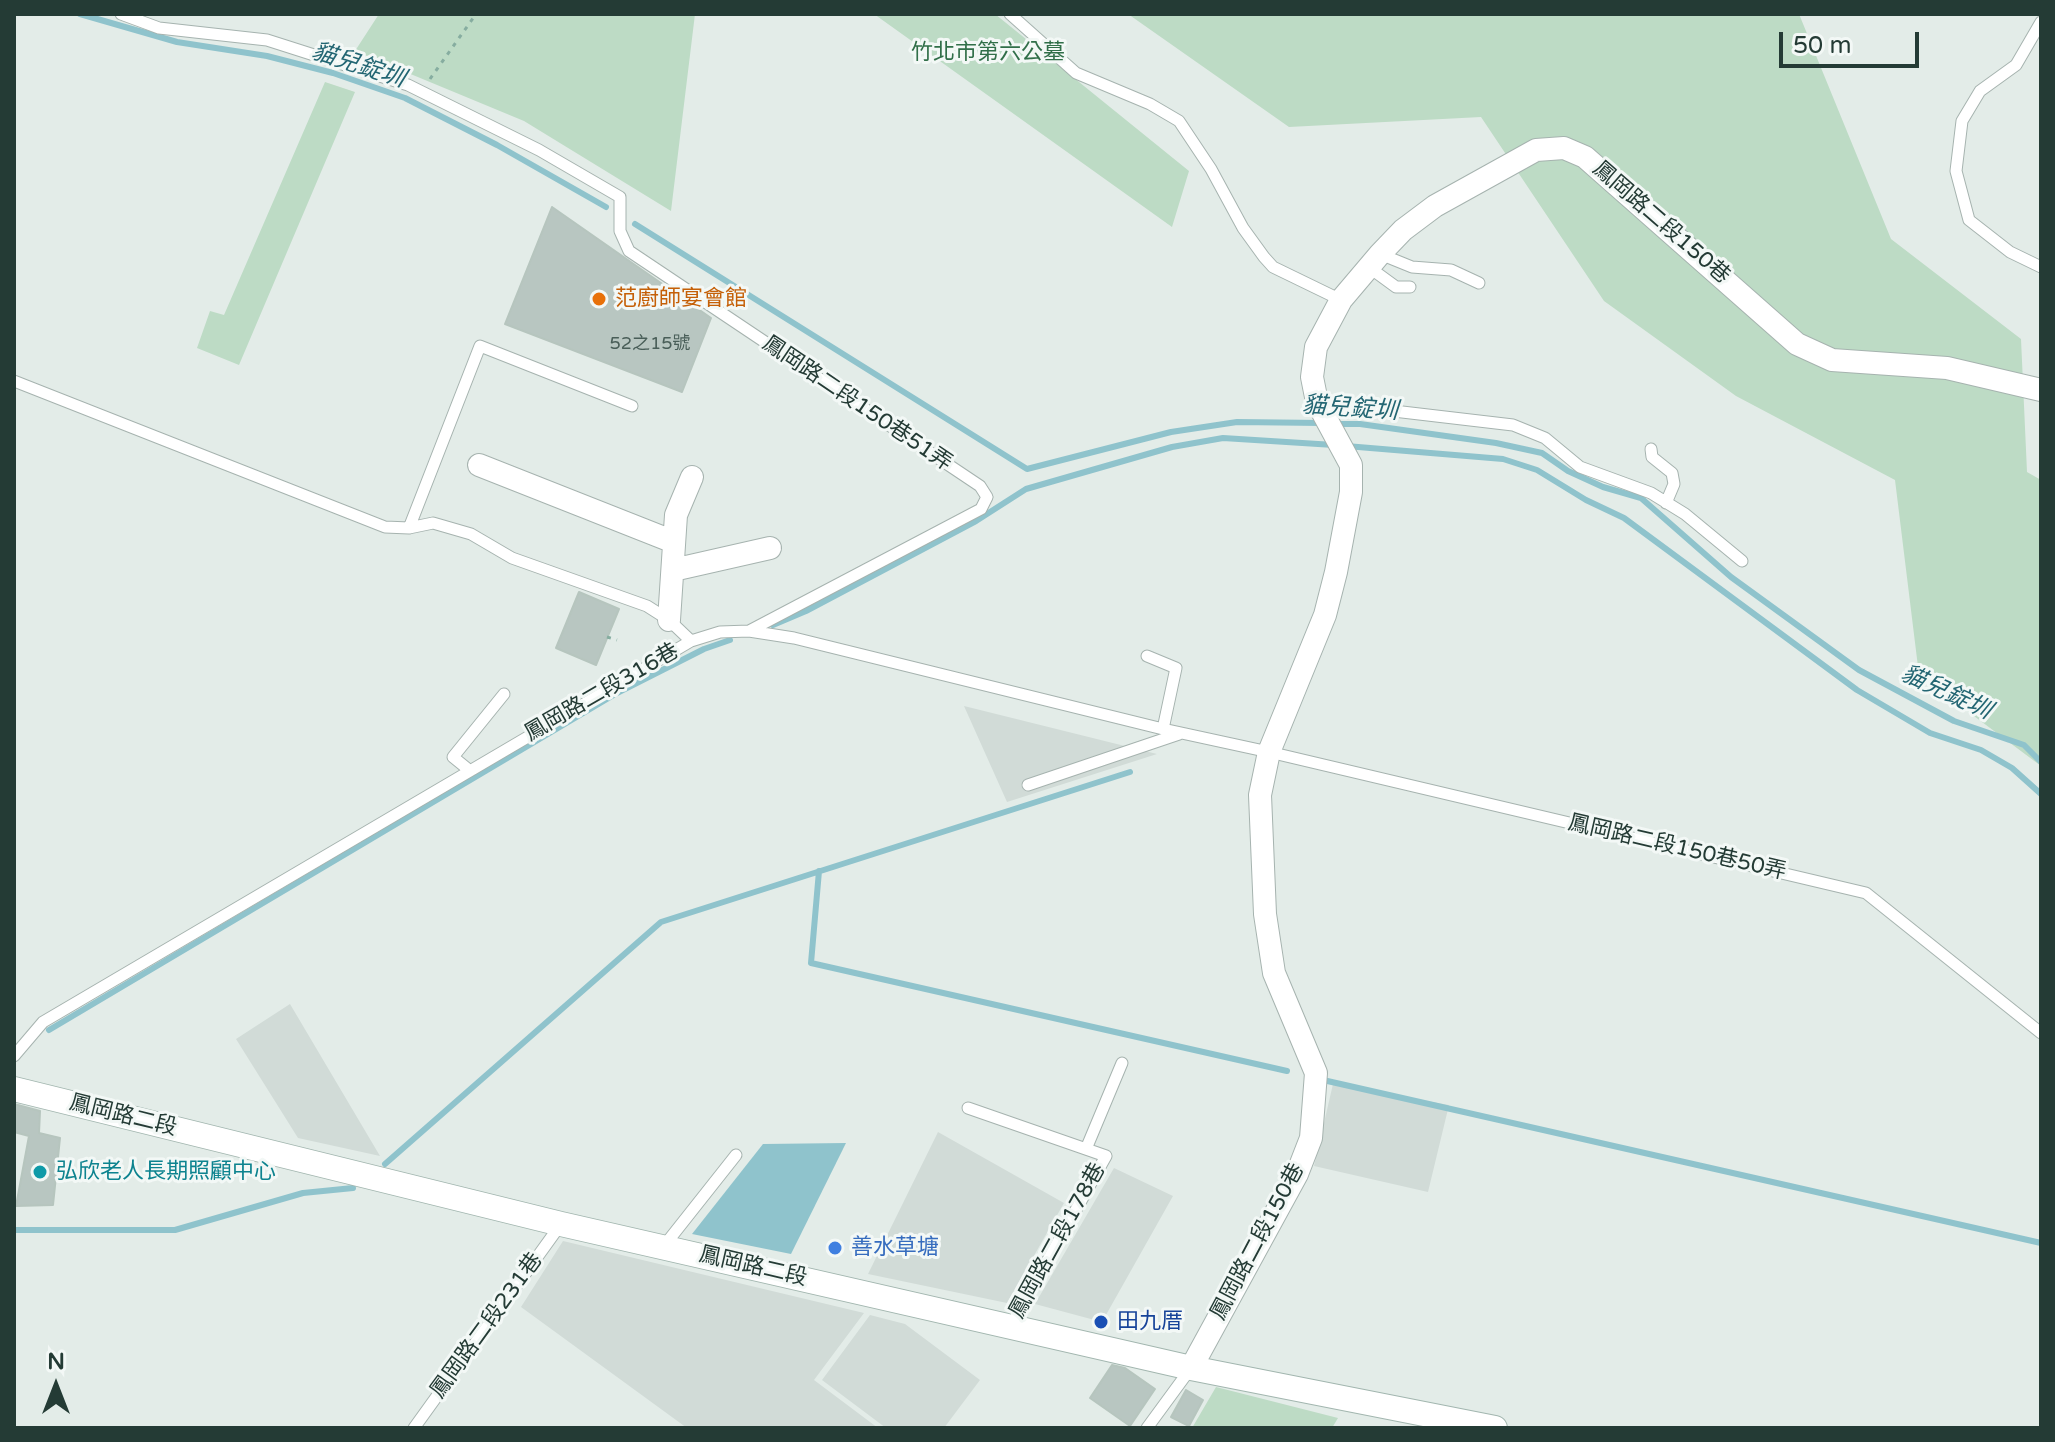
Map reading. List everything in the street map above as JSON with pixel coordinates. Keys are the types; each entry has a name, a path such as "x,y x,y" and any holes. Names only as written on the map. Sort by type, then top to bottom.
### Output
{"street":[{"name":"鳳岡路二段150巷","path":"1191,1368 1297,1174 1311,1138 1316,1073 1274,973 1265,914 1260,795 1269,752 1325,615 1351,492 1351,465 1322,410 1312,377 1316,347 1341,300 1403,230 1435,206 1536,150 1564,148 1585,157 1797,344 1832,360 1947,368 2041,390"},
{"path":"479,465 674,542"},
{"path":"669,620 676,515 692,477"},
{"path":"673,570 770,548"},
{"name":"鳳岡路二段","path":"14,1089 561,1224 1191,1368 1495,1428"}],"lane":[{"name":"鳳岡路二段150巷51弄","path":"121,14 159,28 267,40 408,85 539,150 620,197 620,231 629,251 980,486 987,497 981,509 749,631"},
{"path":"1010,14 1076,73 1159,108 1179,121 1211,169 1243,228 1273,267 1341,300"},
{"path":"2041,22 2016,65 1980,91 1962,121 1956,171 1969,220 2010,252 2041,267"},
{"path":"1375,261 1451,270 1479,283"},
{"path":"1375,261 1396,287 1410,287"},
{"path":"409,528 480,346 632,406"},
{"name":"鳳岡路二段316巷","path":"14,381 385,527 409,528 433,523 471,534 512,558 647,606 669,620 691,641 43,1022 14,1056"},
{"path":"1322,410 1454,416 1513,425 1545,438 1580,467 1651,493 1685,514 1742,561"},
{"path":"1651,449 1652,457 1672,473 1674,484 1666,503"},
{"name":"鳳岡路二段150巷51弄","path":"691,641 720,632 749,631 794,638 1269,752"},
{"path":"1147,656 1176,668 1163,729"},
{"path":"469,770 453,757 504,694"},
{"path":"1028,785 1182,733"},
{"name":"鳳岡路二段150巷50弄","path":"1269,752 1866,893 2041,1033"},
{"path":"1086,1149 1122,1063"},
{"name":"鳳岡路二段178巷","path":"968,1108 1106,1156 1011,1326"},
{"path":"664,1247 736,1155"},
{"name":"鳳岡路二段231巷","path":"414,1428 561,1224"},
{"path":"1147,1428 1191,1368"}],"path":[{"path":"421,92 476,14"},
{"path":"607,637 617,640"}],"shaded area":[{"path":"964,706 1157,754 1007,802"},
{"path":"290,1004 380,1156 298,1138 236,1039"},
{"path":"1333,1084 1449,1105 1428,1192 1314,1166"},
{"path":"938,1132 1064,1203 1007,1303 868,1274"},
{"path":"1114,1168 1173,1196 1102,1322 1035,1304"},
{"path":"563,1241 864,1313 814,1380 878,1428 687,1428 521,1307"},
{"path":"870,1315 905,1324 980,1380 944,1428 886,1428 822,1380"}],"green space":[{"path":"379,14 695,14 671,211 524,121 355,51"},
{"name":"竹北市第六公墓","path":"874,14 995,14 1189,171 1172,227"},
{"path":"1128,14 1799,14 1891,239 2021,339 2027,472 2041,480 2041,766 1919,675 1895,480 1736,396 1604,301 1481,117 1289,127"},
{"path":"325,82 355,92 239,365 197,348 210,311 224,315"},
{"path":"1216,1387 1338,1418 1332,1428 1192,1428"}],"water":[{"path":"846,1143 791,1254 692,1234 763,1144"}],"building":[{"name":"范廚師宴會館","path":"552,207 711,318 682,392 505,324"},
{"path":"579,592 619,609 596,665 556,648"},
{"name":"弘欣老人長期照顧中心","path":"14,1104 40,1111 39,1133 60,1138 53,1205 16,1206 29,1136 14,1132"},
{"path":"1112,1365 1125,1368 1155,1389 1130,1426 1090,1398"},
{"path":"1186,1390 1203,1400 1189,1426 1171,1417"}],"waterway":[{"name":"貓兒錠圳","path":"80,14 177,42 267,56 333,73 405,98 497,145 606,207"},
{"name":"貓兒錠圳","path":"635,224 1027,469 1171,432 1237,422 1322,423"},
{"name":"貓兒錠圳","path":"1333,424 1360,424 1496,443 1542,453 1568,471 1603,487 1641,498 1731,577 1859,670 1954,721 2024,745 2041,762"},
{"path":"773,625 806,611 976,521 1026,489 1172,447 1223,438 1334,445"},
{"path":"1346,446 1503,459 1537,470 1586,500 1624,518 1857,690 1930,733 1981,750 2012,768 2041,794"},
{"path":"49,1030 617,693 704,649 730,640"},
{"path":"385,1164 661,922 1130,772"},
{"path":"819,871 811,963 1287,1071"},
{"path":"1323,1080 2041,1243"},
{"path":"14,1230 175,1230 303,1193 353,1188"}],"place":[{"name":"范廚師宴會館","path":"599,299"},
{"name":"弘欣老人長期照顧中心","path":"40,1172"},
{"name":"善水草塘","path":"835,1248"},
{"name":"田九厝","path":"1101,1322"}]}
